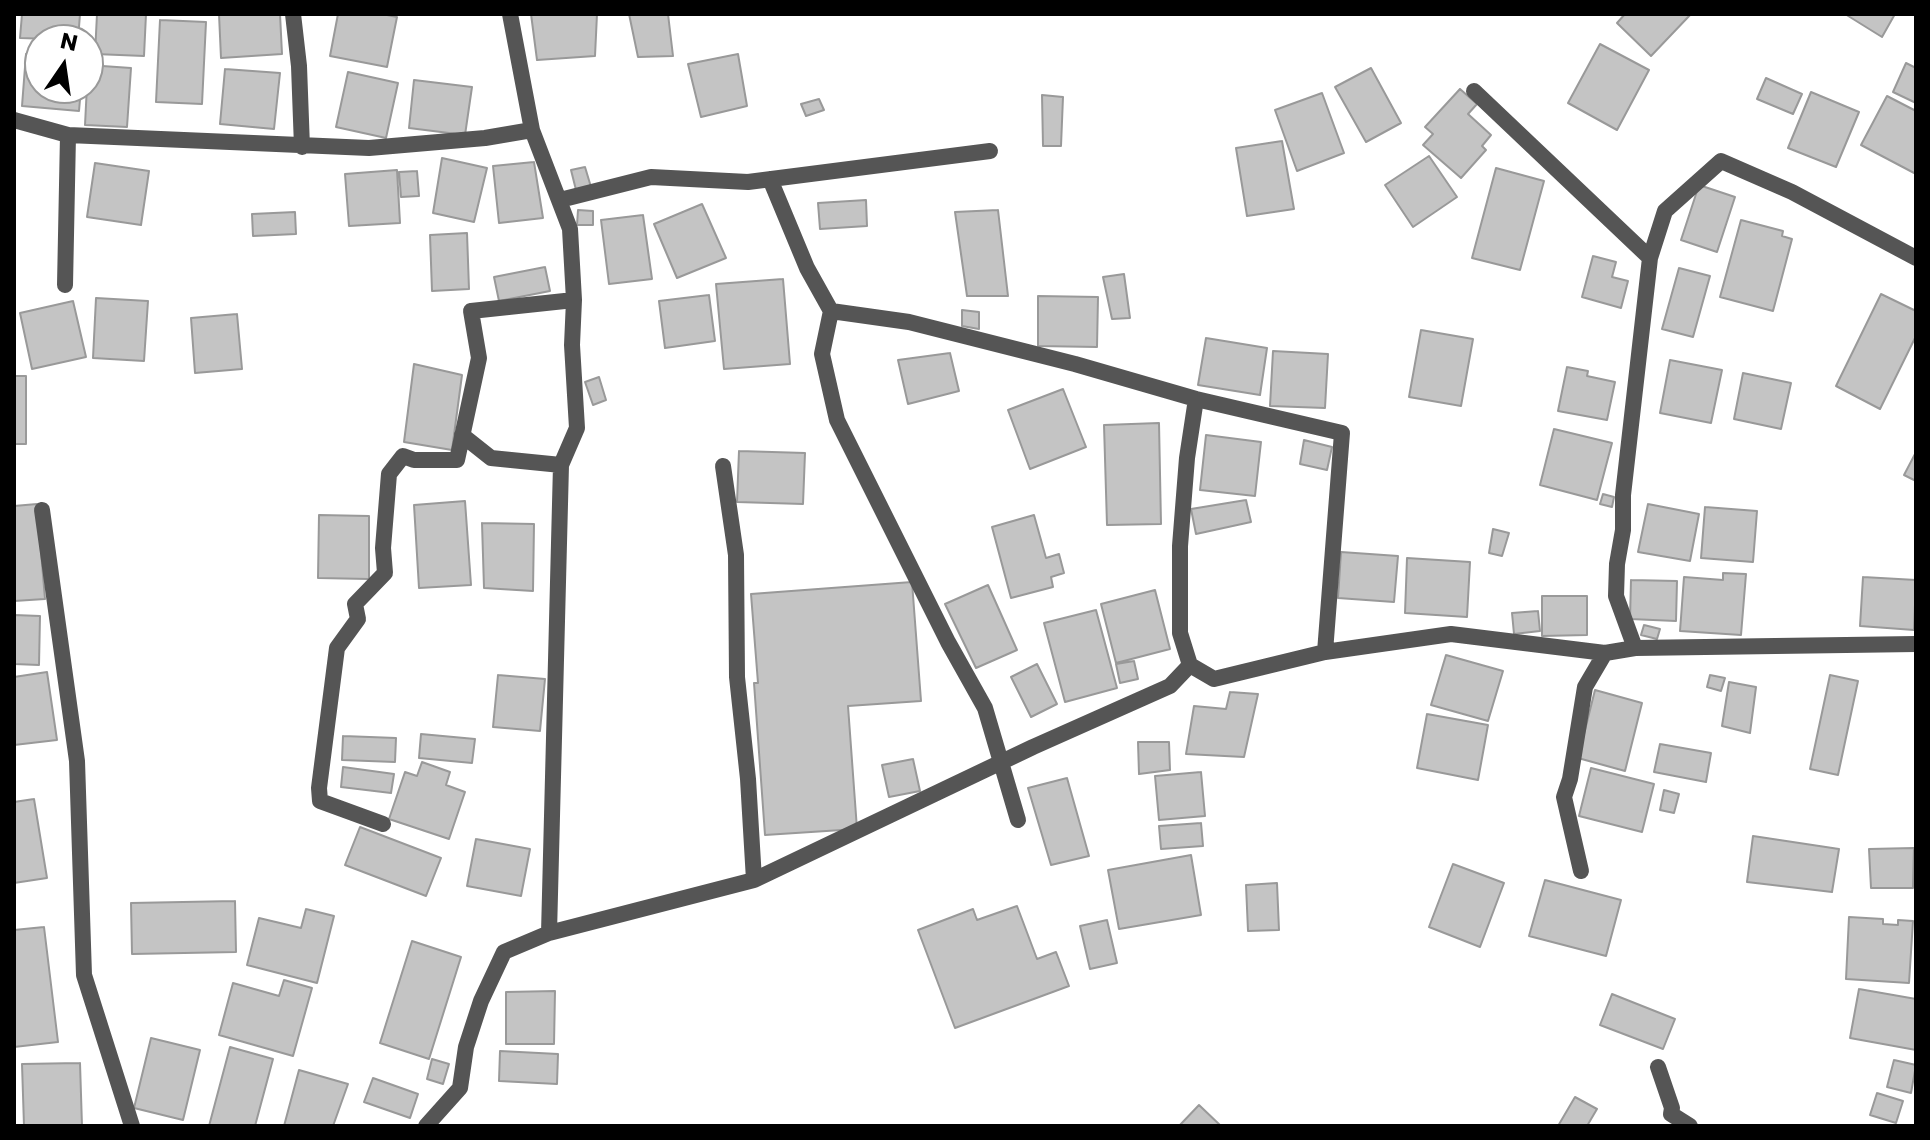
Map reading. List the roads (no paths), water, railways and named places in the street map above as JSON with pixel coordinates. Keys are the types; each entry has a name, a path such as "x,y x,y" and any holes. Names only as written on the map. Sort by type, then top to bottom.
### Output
{"street":[{"path":"293,14 299,66 302,147"},
{"path":"510,14 532,130 570,229 574,300 572,345 577,428 561,465 549,933"},
{"path":"1474,91 1650,258"},
{"path":"14,120 68,135 302,147 369,148 485,138 532,130"},
{"path":"65,285 68,135"},
{"path":"560,200 651,177 748,182 990,151"},
{"path":"1635,648 1616,596 1617,564 1650,258 1665,211 1721,161 1792,192 1916,258"},
{"path":"770,179 807,268 831,311 822,354 837,420 948,642 985,708 1018,820"},
{"path":"383,824 320,801 319,788 337,648 358,619 355,604 385,573 383,548 389,474 403,456 414,460 457,460 479,358 471,311 574,300"},
{"path":"831,311 909,322 1075,364 1196,399 1342,433 1325,652"},
{"path":"1196,399 1187,458 1180,546 1180,633 1190,665 1214,679 1325,652 1451,634 1605,653 1635,648 1916,644"},
{"path":"462,435 491,458 561,465"},
{"path":"723,466 736,555 737,677 748,779 754,880"},
{"path":"42,510 77,761 84,975 132,1126"},
{"path":"1581,871 1564,797 1570,779 1585,687 1605,653"},
{"path":"426,1126 460,1088 466,1047 481,1001 504,952 549,933 754,880 1033,747 1170,686 1190,665"},
{"path":"1658,1067 1672,1108 1671,1114 1690,1126"}]}
